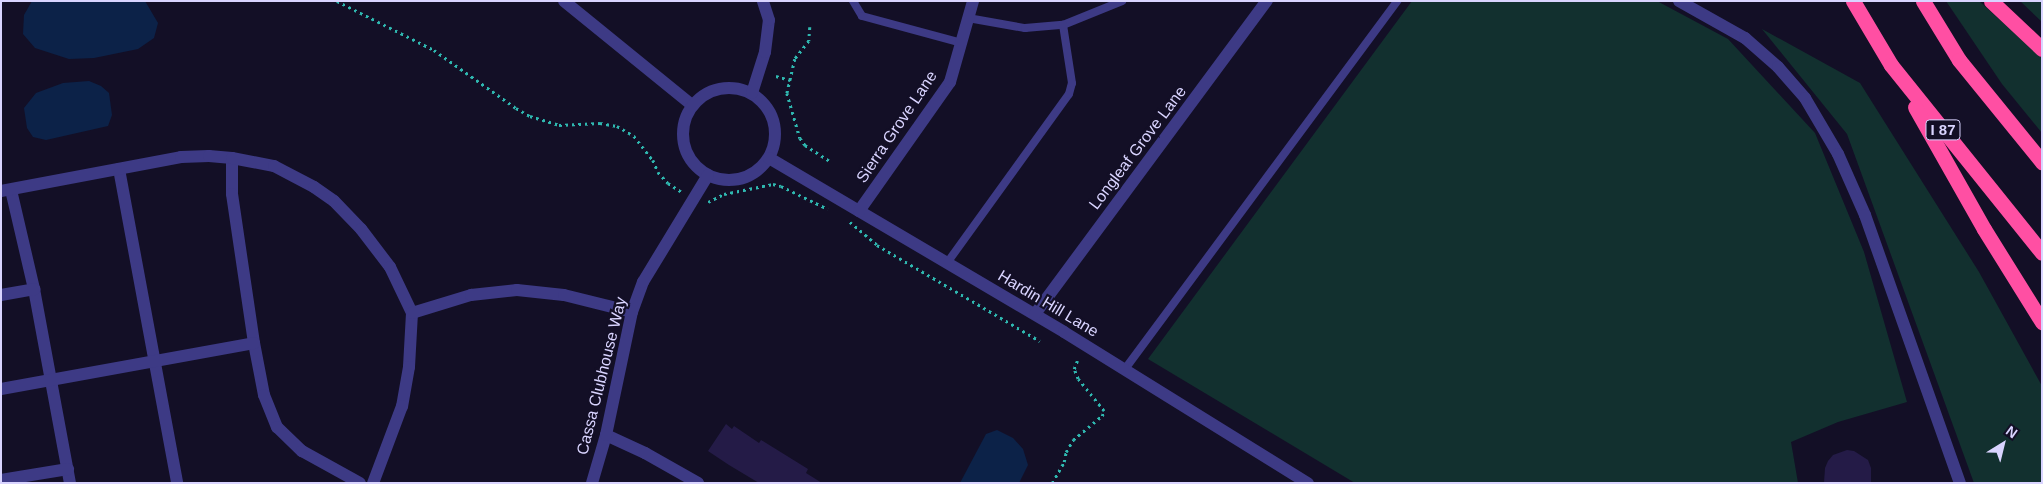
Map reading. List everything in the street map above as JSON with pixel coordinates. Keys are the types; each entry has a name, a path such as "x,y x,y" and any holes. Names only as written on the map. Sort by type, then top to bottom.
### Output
{"highway":[{"name":"I 87","path":"1853,1 1891,65 2042,253"},
{"path":"1923,1 1959,60 2042,162"},
{"path":"1990,1 2042,49"},
{"path":"1891,65 1984,229 2042,322"}],"street":[{"path":"564,1 692,105"},
{"path":"752,93 766,52 769,20 763,1"},
{"name":"Sierra Grove Lane","path":"859,211 950,82 973,1"},
{"name":"Longleaf Grove Lane","path":"1035,314 1267,1"},
{"path":"1679,1 1745,38 1778,67 1805,98 1838,154 1865,215 1960,483"},
{"path":"733,88 752,93 764,102 771,115 775,129 774,144 769,158 760,168 748,176 728,180 708,175 693,162 684,144 682,130 692,105 713,90 733,88"},
{"path":"70,483 34,289 6,190 181,157 232,158 274,166 314,187 334,202 361,229 390,267 412,313 409,367 402,406 373,483"},
{"path":"232,158 232,194 254,343 264,395 277,427 302,451 360,483"},
{"name":"Hardin Hill Lane","path":"769,158 1035,314 1308,483"},
{"path":"119,169 152,360 177,483"},
{"name":"Cassa Clubhouse Way","path":"592,483 606,435 632,312 643,282 708,175"},
{"path":"1,295 34,289"},
{"path":"412,313 471,295 517,290 564,295 632,312"},
{"path":"1,389 152,360 254,343"},
{"path":"606,435 645,453 698,483"},
{"path":"1,480 68,468"}],"lane":[{"path":"853,1 862,16 962,43"},
{"path":"968,18 1025,28 1062,25 1122,1"},
{"path":"1125,369 1396,1"},
{"path":"947,263 1069,94 1072,83 1062,25"}],"path":[{"path":"337,1 434,50 530,116 559,125 600,123 617,126 634,136 653,160 658,172 668,183 682,192"},
{"path":"810,27 809,41 796,59 787,93 800,138 805,145 830,161"},
{"path":"776,76 790,80"},
{"path":"704,205 724,194 773,184 782,186 832,211"},
{"path":"847,220 877,245 1040,341"},
{"path":"1052,483 1064,462 1066,452 1073,440 1102,416 1104,411 1078,379 1074,369 1077,361"}],"green space":[{"path":"1412,1 1657,1 1728,39 1815,133 1864,252 1907,402 1838,422 1791,442 1798,483 1355,483 1148,359"},
{"path":"1946,1 1979,1 2042,58 2042,133 2002,84"},
{"path":"2020,1 2042,1 2042,22"},
{"path":"1762,29 1860,83 1979,272 2042,386 2042,483 1974,483 1847,134"}],"water":[{"path":"32,1 145,1 158,23 154,38 138,49 94,58 69,59 35,48 23,34 24,15"},
{"path":"89,81 101,86 109,93 112,115 108,126 46,140 33,137 27,128 24,108 36,93 63,83"},
{"path":"997,430 1013,438 1023,449 1028,465 1019,483 960,483 986,434"}],"building":[{"path":"726,424 732,429 734,426 759,443 761,440 808,469 806,473 822,483 759,483 729,465 708,451"},
{"path":"1847,450 1854,451 1868,460 1871,468 1871,483 1824,483 1825,468 1828,461 1833,455"}]}
